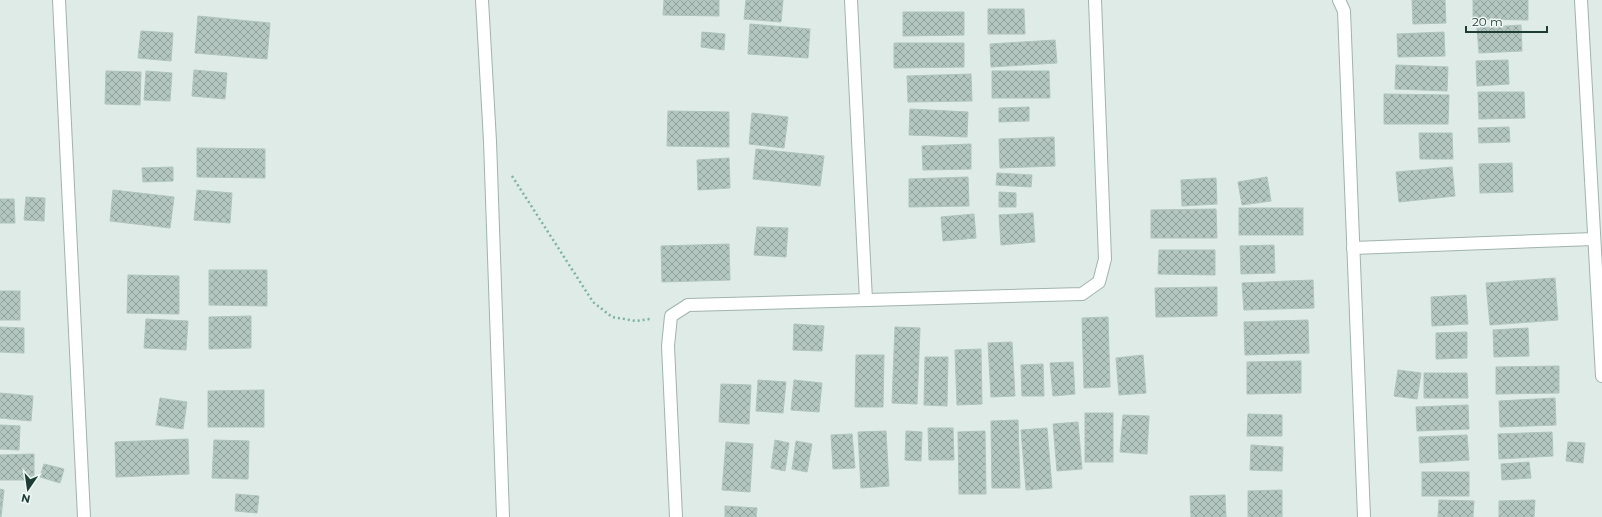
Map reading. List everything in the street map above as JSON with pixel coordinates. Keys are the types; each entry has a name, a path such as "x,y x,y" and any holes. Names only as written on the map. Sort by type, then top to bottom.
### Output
{"street":[{"path":"59,0 84,517"},
{"path":"482,0 490,141 503,517"},
{"path":"851,0 866,300"},
{"path":"676,517 668,346 671,316 688,305 1082,294 1099,282 1105,259 1095,0"},
{"path":"1339,0 1344,11 1364,517"},
{"path":"1581,0 1602,376"},
{"path":"1353,248 1594,239"}],"path":[{"path":"511,174 593,302 612,317 636,321 671,316"}],"building":[{"path":"664,0 719,0 719,16 663,15"},
{"path":"746,0 783,0 781,22 744,19"},
{"path":"1412,0 1445,0 1446,23 1413,24"},
{"path":"1473,0 1528,0 1528,20 1473,19"},
{"path":"988,9 1024,9 1025,34 988,34"},
{"path":"903,12 964,12 964,35 903,36"},
{"path":"198,16 270,23 267,59 195,53"},
{"path":"750,24 810,29 808,58 748,54"},
{"path":"1521,25 1522,51 1479,53 1477,28"},
{"path":"141,31 173,33 171,61 138,58"},
{"path":"702,32 725,34 724,50 701,47"},
{"path":"1444,32 1445,56 1398,57 1397,34"},
{"path":"1055,40 1057,63 991,67 990,44"},
{"path":"894,43 964,43 964,67 894,68"},
{"path":"1508,60 1509,84 1477,86 1476,61"},
{"path":"1396,65 1448,67 1447,91 1395,89"},
{"path":"194,70 227,73 225,99 192,96"},
{"path":"106,71 141,72 140,105 105,104"},
{"path":"146,71 172,73 170,101 144,100"},
{"path":"992,71 1049,71 1050,98 992,98"},
{"path":"971,74 972,101 908,102 907,76"},
{"path":"1478,92 1524,92 1525,118 1479,119"},
{"path":"1384,94 1449,95 1448,124 1384,124"},
{"path":"1029,107 1029,121 999,122 999,108"},
{"path":"910,109 968,112 967,137 909,135"},
{"path":"668,111 729,112 729,147 667,146"},
{"path":"752,113 788,117 784,148 749,144"},
{"path":"1509,127 1510,142 1479,143 1478,128"},
{"path":"1419,133 1452,133 1453,159 1420,159"},
{"path":"1054,137 1055,166 1000,168 999,139"},
{"path":"971,144 971,169 923,170 922,146"},
{"path":"197,148 265,149 265,178 197,177"},
{"path":"756,149 824,156 820,186 753,179"},
{"path":"729,158 730,188 698,190 697,160"},
{"path":"1512,163 1513,192 1480,193 1479,164"},
{"path":"173,167 173,181 143,182 142,168"},
{"path":"1452,167 1455,196 1399,202 1396,172"},
{"path":"997,173 1032,175 1031,187 996,185"},
{"path":"968,177 969,206 909,207 909,179"},
{"path":"1267,177 1271,201 1242,205 1238,182"},
{"path":"1216,178 1217,204 1182,206 1181,180"},
{"path":"113,190 174,197 170,228 110,221"},
{"path":"197,190 232,193 230,223 194,220"},
{"path":"999,192 1016,193 1016,207 999,207"},
{"path":"26,197 45,198 44,221 24,220"},
{"path":"0,199 14,199 15,223 0,223"},
{"path":"1239,208 1303,208 1303,235 1239,235"},
{"path":"1216,209 1217,238 1151,238 1151,210"},
{"path":"1033,213 1035,242 1001,245 999,215"},
{"path":"974,214 976,238 943,241 941,217"},
{"path":"757,227 788,228 786,257 754,255"},
{"path":"729,244 730,280 662,282 661,246"},
{"path":"1274,245 1275,273 1241,274 1240,246"},
{"path":"1159,250 1215,250 1215,275 1158,274"},
{"path":"209,270 267,270 267,306 209,305"},
{"path":"128,275 179,276 179,314 127,313"},
{"path":"1555,278 1558,320 1490,325 1486,283"},
{"path":"1313,280 1314,308 1244,310 1242,283"},
{"path":"1217,287 1217,316 1156,317 1155,288"},
{"path":"0,291 20,291 20,320 0,320"},
{"path":"1466,295 1468,324 1432,326 1431,297"},
{"path":"251,316 251,348 209,349 209,317"},
{"path":"1108,317 1110,387 1084,388 1082,318"},
{"path":"146,319 188,321 186,350 144,348"},
{"path":"1308,320 1309,353 1245,355 1244,322"},
{"path":"794,324 824,326 822,351 793,350"},
{"path":"0,327 24,328 24,353 0,352"},
{"path":"895,327 920,328 917,404 892,403"},
{"path":"1528,328 1529,356 1494,357 1493,330"},
{"path":"1467,332 1467,358 1436,359 1436,333"},
{"path":"1012,342 1015,396 991,397 988,343"},
{"path":"981,349 982,404 957,405 955,350"},
{"path":"856,355 884,355 883,407 855,407"},
{"path":"1143,355 1146,393 1119,395 1116,358"},
{"path":"925,357 948,357 947,406 924,405"},
{"path":"1301,361 1301,393 1247,394 1247,362"},
{"path":"1073,362 1075,394 1053,396 1050,363"},
{"path":"1043,364 1044,396 1022,396 1021,365"},
{"path":"1559,366 1559,393 1496,394 1496,367"},
{"path":"1398,370 1421,373 1417,399 1394,396"},
{"path":"1424,373 1467,373 1468,398 1424,398"},
{"path":"758,380 786,382 783,413 756,411"},
{"path":"794,380 822,383 819,412 791,410"},
{"path":"721,384 751,385 749,424 719,422"},
{"path":"264,390 264,427 208,427 208,391"},
{"path":"0,393 33,396 31,421 0,418"},
{"path":"160,398 187,402 183,429 156,425"},
{"path":"1555,398 1556,425 1500,427 1499,401"},
{"path":"1468,405 1469,429 1417,431 1416,407"},
{"path":"1085,413 1113,413 1113,462 1085,462"},
{"path":"1248,414 1282,415 1282,436 1247,436"},
{"path":"1123,415 1149,416 1147,454 1120,452"},
{"path":"1018,420 1020,488 992,488 991,421"},
{"path":"1078,422 1082,469 1057,471 1053,424"},
{"path":"0,425 20,426 19,450 0,449"},
{"path":"928,428 953,428 954,460 929,460"},
{"path":"1047,428 1052,488 1026,490 1021,430"},
{"path":"886,431 889,486 861,488 858,432"},
{"path":"906,431 922,432 921,461 905,460"},
{"path":"985,431 986,494 959,494 958,432"},
{"path":"1552,432 1553,456 1499,459 1498,434"},
{"path":"852,434 855,468 833,469 831,435"},
{"path":"1467,435 1469,460 1420,463 1419,437"},
{"path":"188,439 189,474 116,477 115,442"},
{"path":"214,440 249,441 248,479 212,478"},
{"path":"775,440 789,443 785,471 771,468"},
{"path":"796,441 812,444 807,472 792,469"},
{"path":"726,442 753,444 750,492 722,490"},
{"path":"1568,442 1585,443 1583,463 1566,461"},
{"path":"1251,445 1283,447 1282,471 1250,470"},
{"path":"34,454 34,480 0,480 0,455"},
{"path":"1529,462 1531,478 1502,480 1501,464"},
{"path":"44,464 64,469 60,483 40,477"},
{"path":"1422,472 1469,472 1469,496 1422,496"},
{"path":"0,489 4,490 1,517 0,517"},
{"path":"1282,490 1282,517 1248,517 1248,491"},
{"path":"236,494 259,496 257,513 235,511"},
{"path":"1225,495 1226,517 1191,517 1190,496"},
{"path":"1439,500 1474,501 1473,517 1438,517"},
{"path":"1535,500 1534,517 1499,517 1499,501"},
{"path":"725,506 757,508 756,517 725,517"}]}
